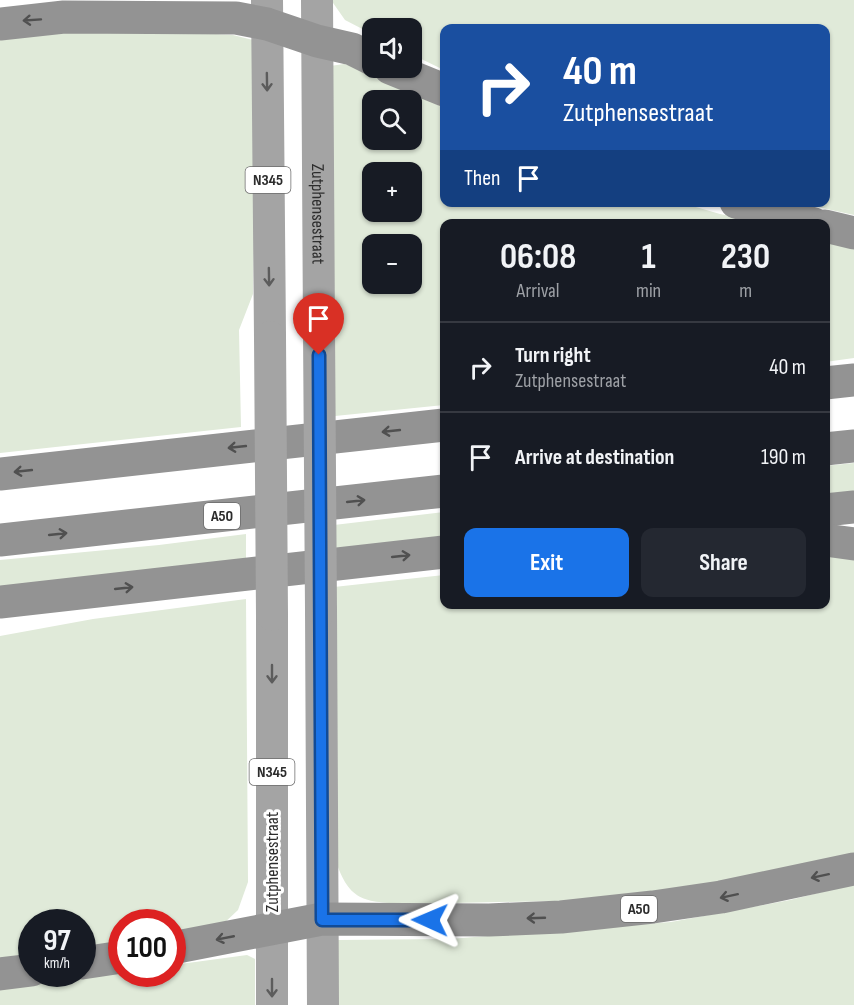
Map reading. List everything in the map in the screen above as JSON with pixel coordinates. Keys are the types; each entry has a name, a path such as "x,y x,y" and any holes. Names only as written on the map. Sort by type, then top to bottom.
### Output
{"highway":[{"path":"0,24 64,17 141,3 172,0"},
{"path":"64,17 236,18 267,12 317,41 352,49 362,54"},
{"path":"415,78 440,88"},
{"path":"754,207 796,219"},
{"path":"830,227 854,232"},
{"path":"830,382 854,380"},
{"path":"0,474 440,425"},
{"path":"830,448 854,446"},
{"name":"A50","path":"0,540 440,491"},
{"path":"830,509 854,507"},
{"path":"830,541 854,544"},
{"path":"0,602 440,552"},
{"path":"0,609 66,594"},
{"name":"A50","path":"322,920 471,920 561,917 721,897 854,869"},
{"path":"186,945 322,920"},
{"path":"0,974 18,972"}],"main road":[{"name":"Zutphensestraat","path":"317,0 323,1005"},
{"name":"Zutphensestraat","path":"267,12 272,615 272,1005"}],"green space":[{"path":"331,0 854,0 854,215 817,207 830,207 830,24 440,24 440,68 422,59 422,18 362,18 362,29 345,20"},
{"path":"128,29 233,35 257,41 253,294 239,330 241,427 0,453 0,33"},
{"path":"344,64 358,67 362,69 362,78 381,78 406,90 362,90 362,150 422,150 422,98 440,106 440,207 696,207 747,219 440,219 440,405 335,416 330,66"},
{"path":"830,236 854,242 854,358 830,361"},
{"path":"854,463 854,497 830,499 830,465"},
{"path":"440,512 440,542 334,554 334,525"},
{"path":"246,534 246,567 0,593 0,560"},
{"path":"830,548 854,550 854,862 647,899 408,904 379,902 359,896 345,882 334,855 334,587 440,575 440,609 830,609"},
{"path":"246,599 248,882 238,910 222,925 186,932 186,909 108,909 108,943 96,945 96,909 18,909 18,956 0,959 0,636 93,619"},
{"path":"854,884 854,1005 333,1005 338,940 449,939 671,922 790,900"},
{"path":"247,955 255,959 255,1005 0,1005 0,987 18,985 18,987 96,987 96,975 108,974 108,987 186,987 186,963"}],"route":[{"path":"319,355 322,920 430,920"}]}
